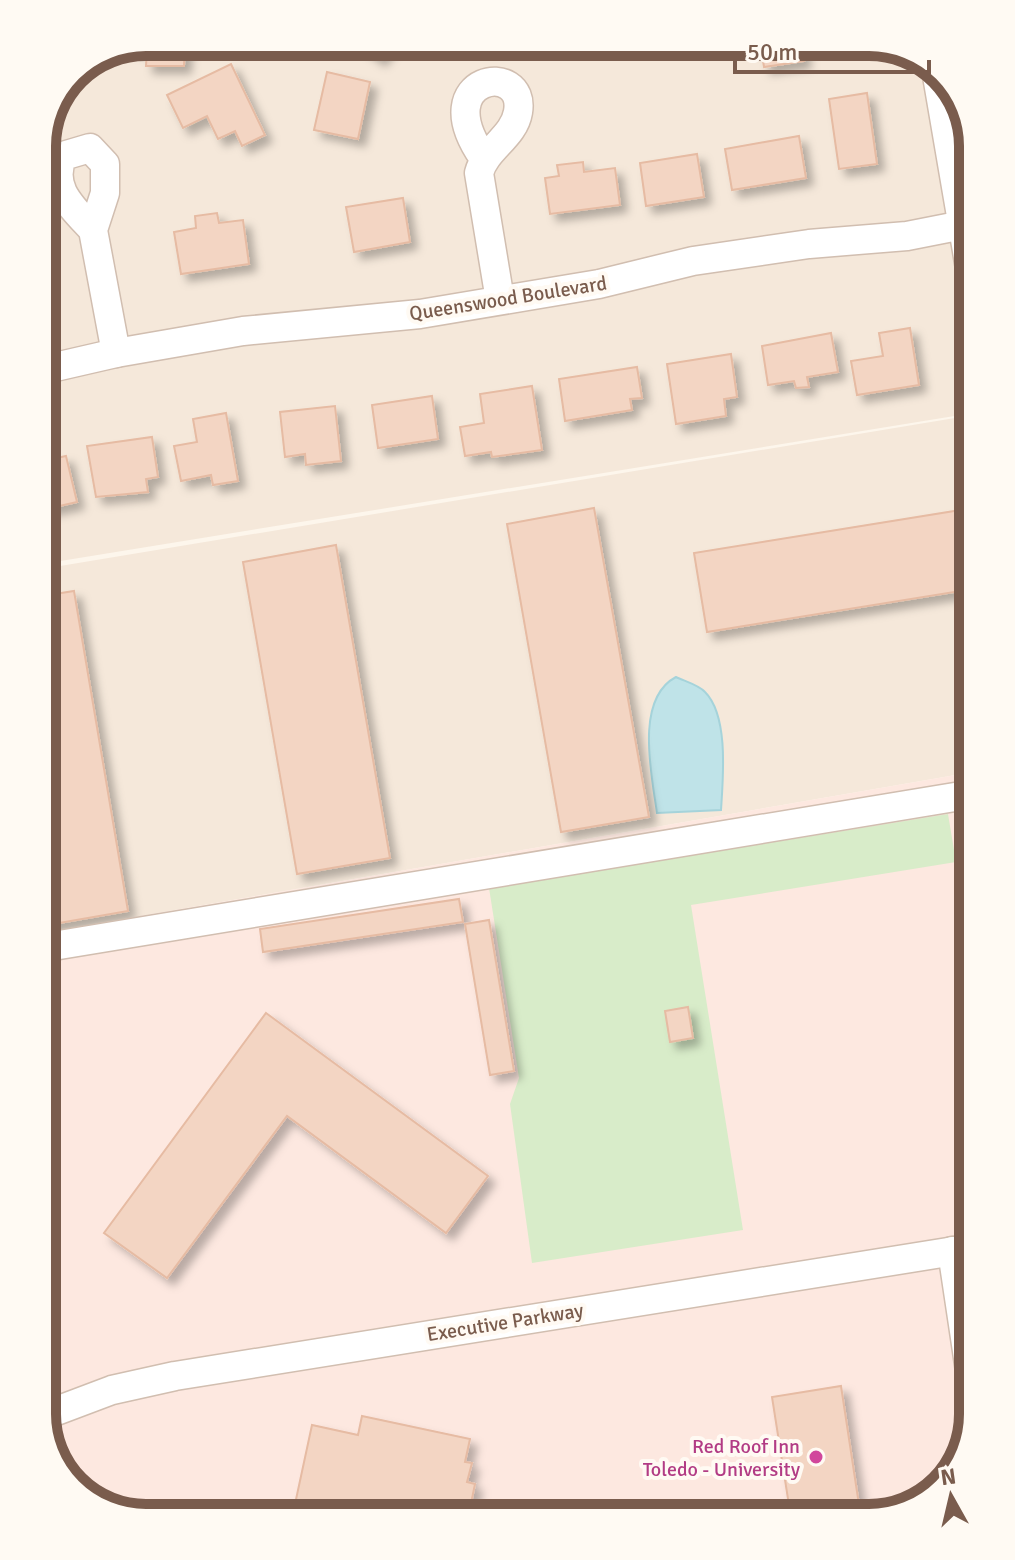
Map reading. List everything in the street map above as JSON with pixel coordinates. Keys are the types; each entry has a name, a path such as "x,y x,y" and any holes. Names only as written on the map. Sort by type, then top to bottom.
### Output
{"street":[{"path":"940,91 959,181"},
{"path":"483,157 479,173 500,300"},
{"name":"Queenswood Boulevard","path":"56,367 243,331 420,314 599,284 693,261 959,226"},
{"path":"93,230 116,353"},
{"path":"56,946 959,796"},
{"name":"Executive Parkway","path":"56,1411 112,1390 175,1376 959,1250"}],"shaded area":[{"path":"146,56 875,56 898,61 919,71 937,87 950,106 956,123 959,146 959,415 56,562 56,140 59,123 75,91 96,71 112,63"},
{"path":"959,417 959,774 56,931 56,567"},
{"path":"959,774 959,1414 956,1437 948,1456 911,1456 911,1494 892,1501 869,1504 140,1504 106,1495 78,1473 65,1454 56,1414 56,931"}],"green space":[{"path":"948,814 956,862 691,905 743,1230 532,1263 510,1104 519,1078 489,888"}],"water":[{"path":"676,677 702,690 713,703 718,716 723,748 721,810 657,813 650,760 650,720 663,688"}],"building":[{"path":"147,56 184,56 184,66 146,66"},
{"path":"762,56 803,56 804,61 764,67"},
{"path":"231,64 265,135 242,146 235,131 218,139 207,116 183,128 167,95"},
{"path":"327,72 370,82 358,139 314,130"},
{"path":"867,93 877,164 839,169 829,99"},
{"path":"799,136 806,178 732,190 725,149"},
{"path":"697,154 704,197 646,206 640,163"},
{"path":"583,162 584,172 615,168 620,205 550,214 545,178 559,176 557,165"},
{"path":"403,198 410,242 354,252 346,207"},
{"path":"217,213 219,223 243,220 249,264 181,274 174,232 196,228 195,216"},
{"path":"910,328 919,385 857,395 851,361 883,356 879,333"},
{"path":"831,333 838,372 807,377 809,387 796,388 794,381 768,385 762,346"},
{"path":"731,354 737,397 724,399 726,416 676,424 667,364"},
{"path":"637,367 642,398 630,399 632,410 565,421 559,379"},
{"path":"532,386 542,450 492,457 491,452 465,456 460,427 484,423 480,394"},
{"path":"432,396 438,439 378,448 372,405"},
{"path":"335,406 341,461 306,465 305,454 285,457 280,412"},
{"path":"226,413 238,481 213,485 211,475 181,481 174,446 197,442 193,419"},
{"path":"152,437 158,477 146,479 148,492 96,497 87,446"},
{"path":"66,456 77,502 56,507 56,458"},
{"path":"594,508 649,817 561,832 507,524"},
{"path":"959,510 959,591 707,632 694,553"},
{"path":"336,545 390,858 297,874 243,562"},
{"path":"74,591 128,911 56,924 56,594"},
{"path":"459,899 463,922 263,952 260,929"},
{"path":"489,920 514,1071 490,1075 465,924"},
{"path":"688,1007 693,1038 670,1042 665,1011"},
{"path":"266,1013 488,1176 446,1233 287,1116 167,1278 104,1233"},
{"name":"Red Roof Inn Toledo - University","path":"841,1386 859,1504 789,1504 772,1397"},
{"path":"362,1416 470,1439 465,1462 472,1463 467,1482 475,1484 471,1504 295,1504 312,1425 358,1435"}],"place":[{"name":"Red Roof Inn Toledo - University","path":"816,1457"}]}
